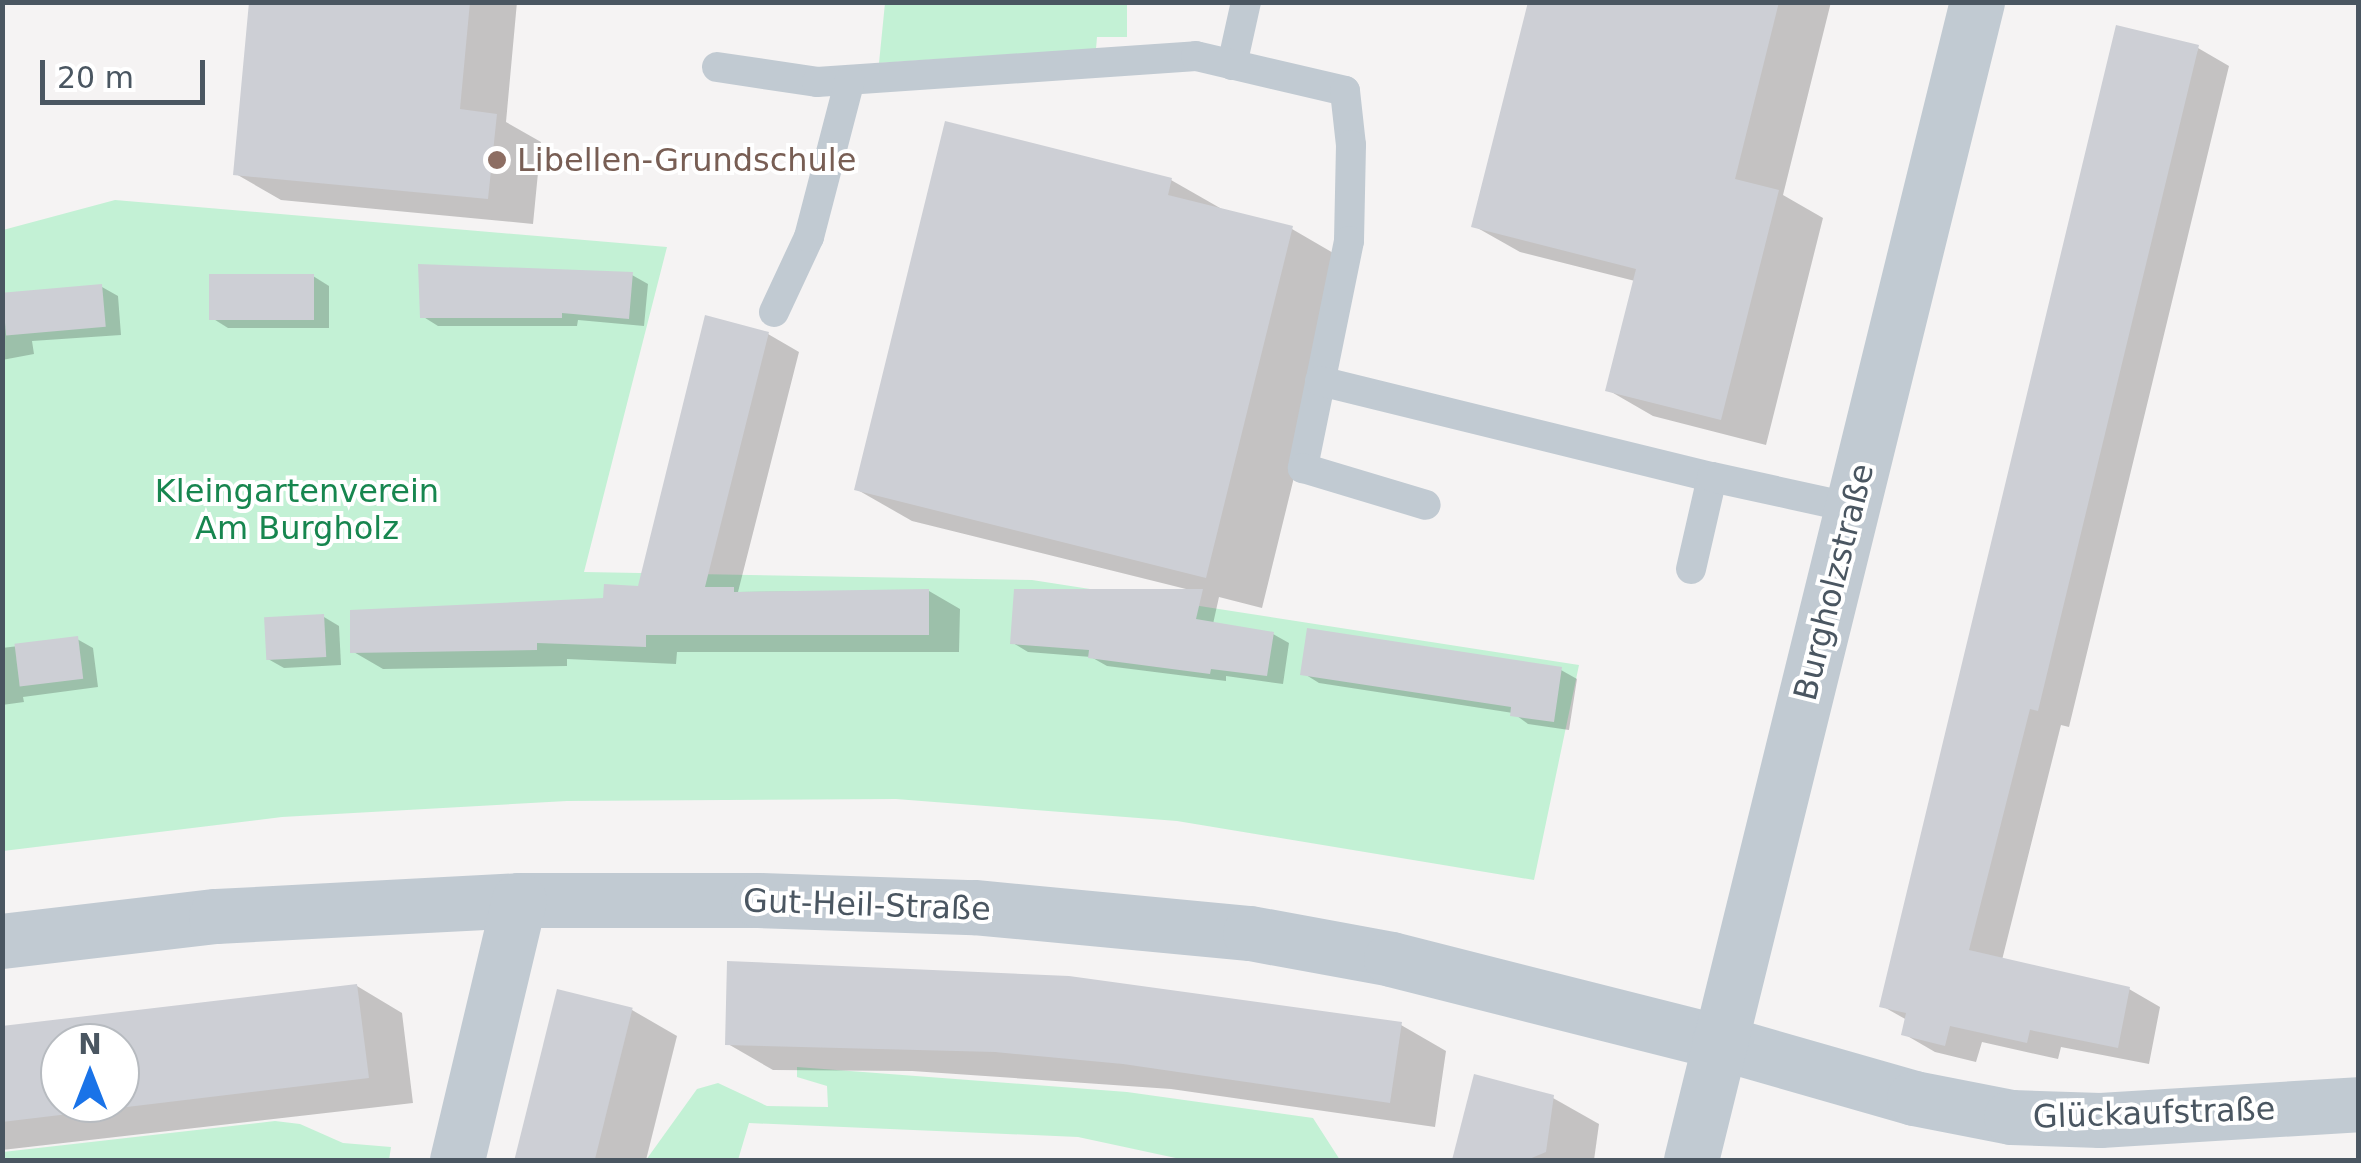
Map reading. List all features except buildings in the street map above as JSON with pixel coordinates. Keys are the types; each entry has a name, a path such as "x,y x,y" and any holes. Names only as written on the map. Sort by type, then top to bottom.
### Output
{"street":[{"name":"Burgholzstraße","path":"1690,1160 1977,2"},
{"name":"Gut-Heil-Straße","path":"2,940 216,916 519,900 758,900 974,907 1250,933 1391,959 1719,1042"},
{"path":"457,1160 519,900"},
{"name":"Glückaufstraße","path":"1719,1042 1914,1098 2011,1116 2100,1120 2358,1104"}],"lane":[{"path":"1232,66 1246,2"},
{"path":"717,67 817,82 1196,56 1345,91 1351,145 1349,241 1303,468 1426,506"},
{"path":"774,312 808,238 850,80"},
{"path":"1320,381 1852,508"},
{"path":"1690,568 1712,477"}],"green space":[{"path":"885,3 1127,3 1127,37 1097,37 1096,49 879,63"},
{"name":"Kleingartenverein Am Burgholz","path":"115,200 667,247 584,572 1032,580 1579,665 1534,880 1177,821 896,799 567,801 282,817 3,851 3,230"},
{"path":"797,1067 1127,1092 1313,1118 1340,1160 1185,1160 1078,1137 749,1123 738,1160 646,1160 697,1089 718,1083 767,1106 828,1107 827,1086 797,1077"},
{"path":"275,1121 300,1124 343,1143 391,1147 389,1160 3,1160 3,1152"}],"place":[{"name":"Libellen-Grundschule","path":"497,160"}]}
